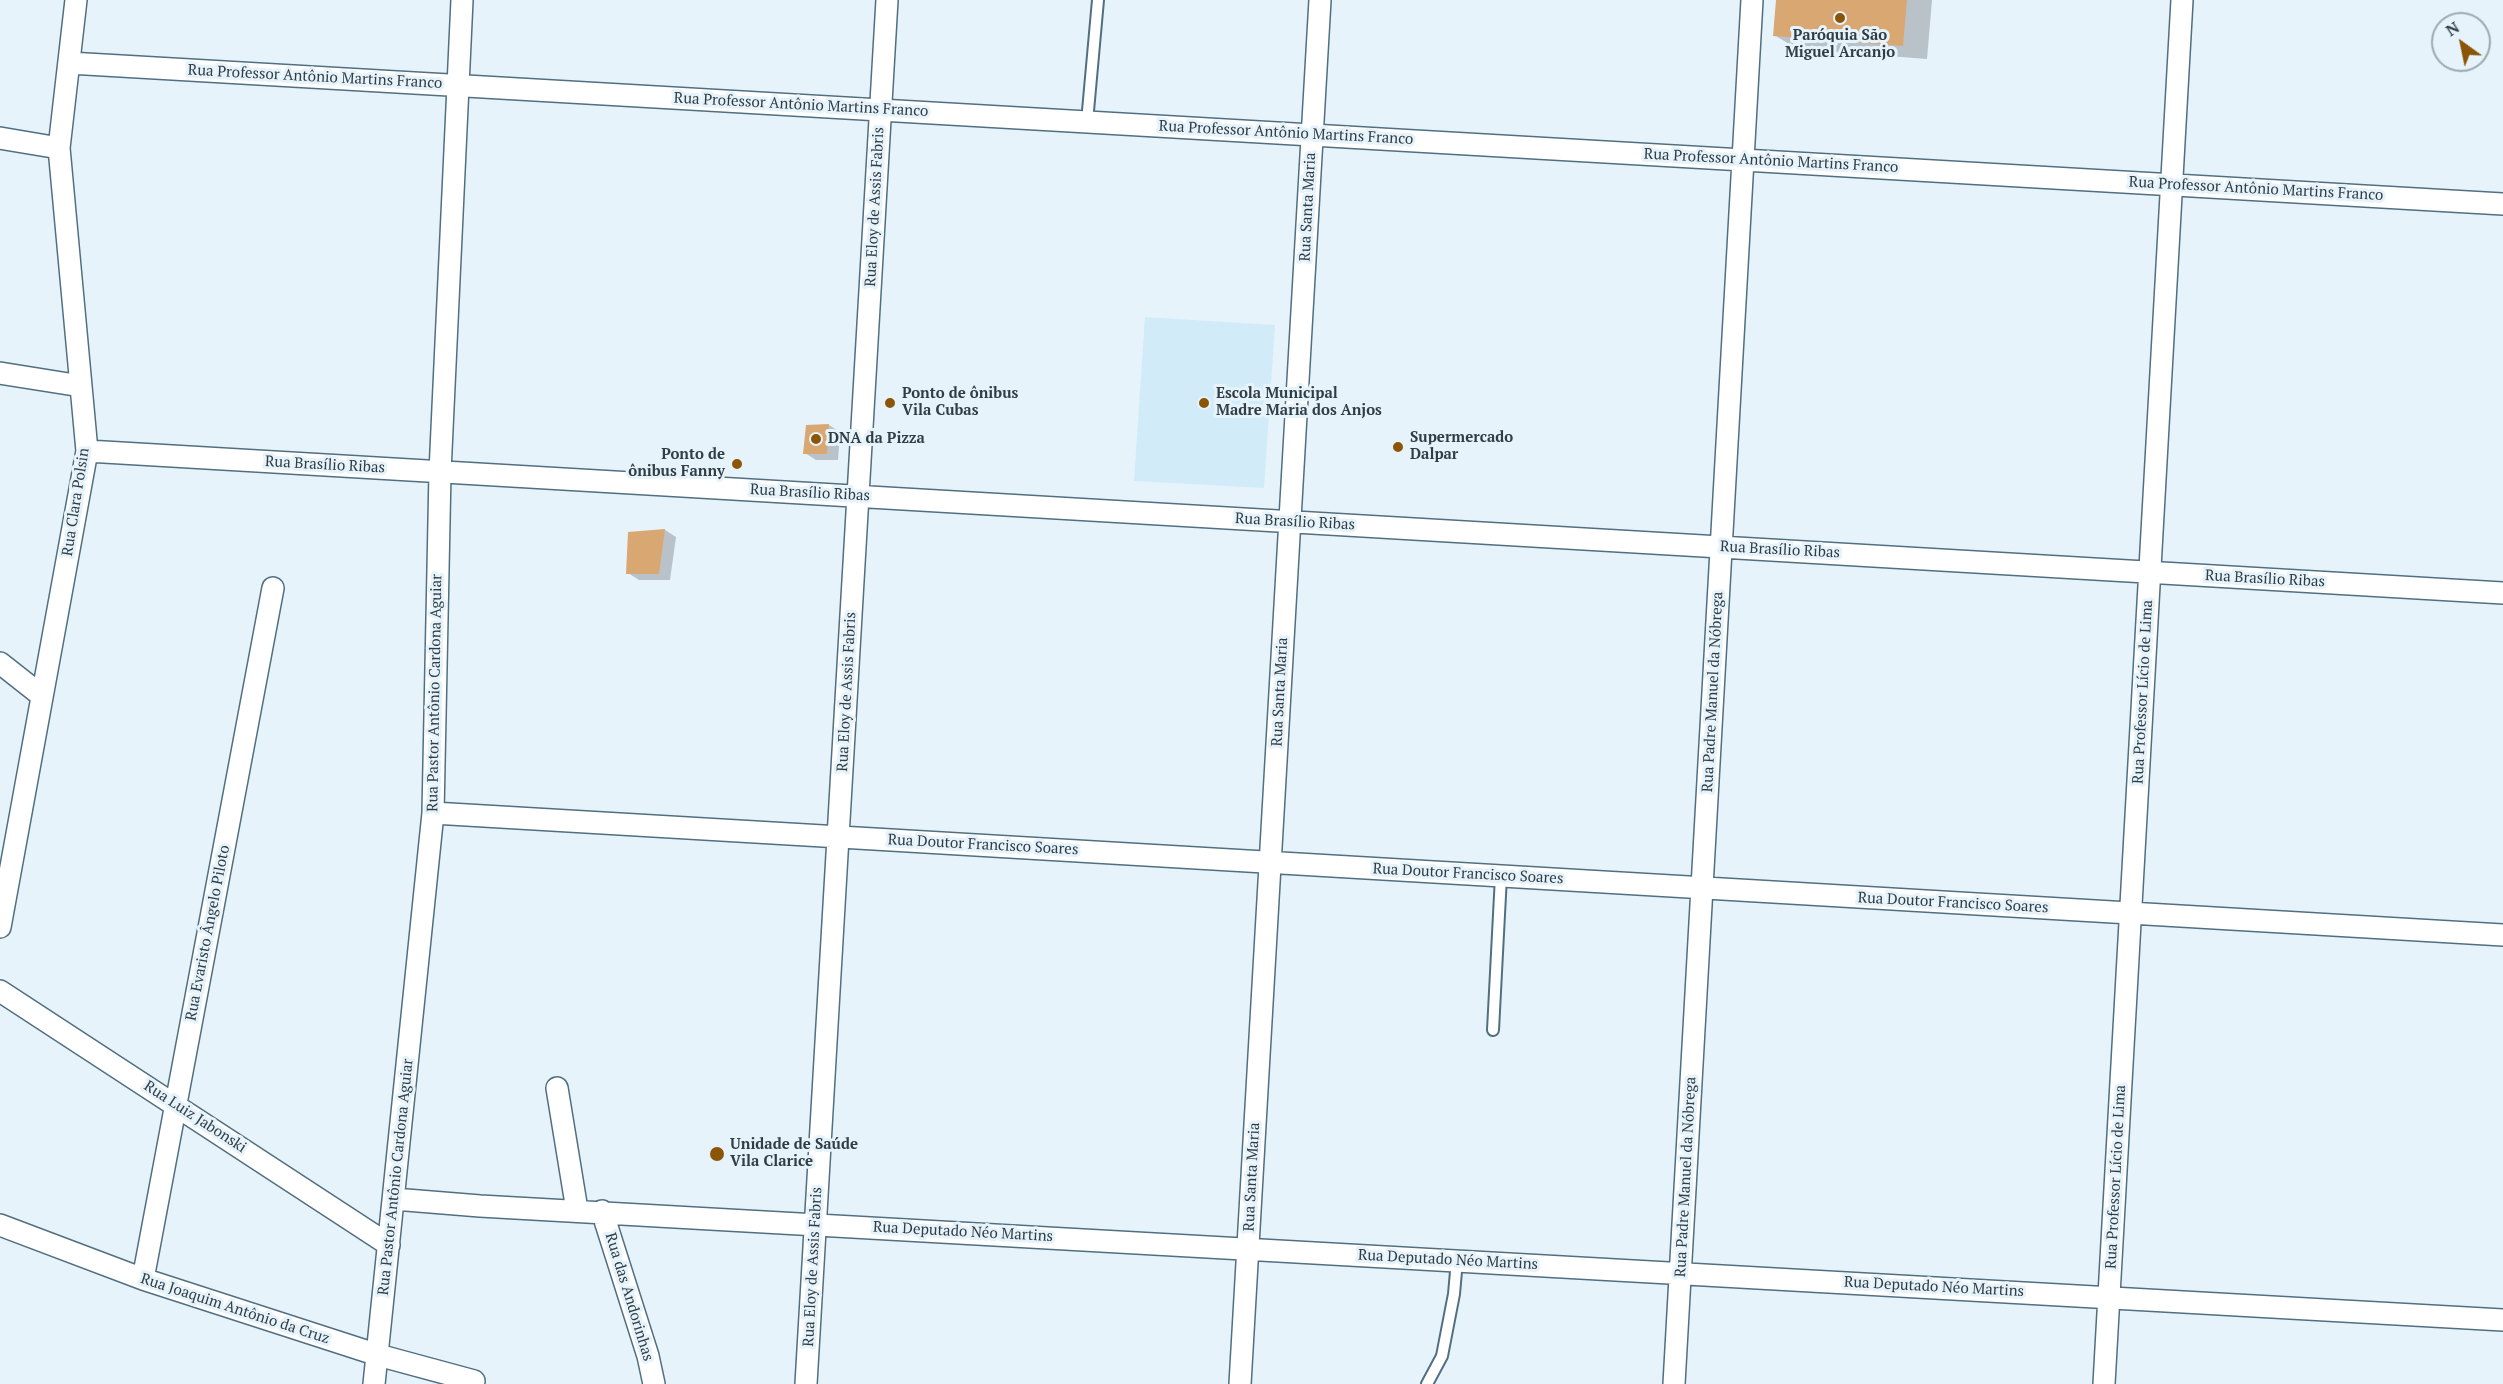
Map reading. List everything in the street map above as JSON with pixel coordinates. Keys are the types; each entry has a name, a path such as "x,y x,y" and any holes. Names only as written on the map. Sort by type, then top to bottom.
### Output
{"street":[{"name":"Rua Clara Polsin","path":"0,927 87,451 59,148 76,0"},
{"name":"Rua Pastor Antônio Cardona Aguiar","path":"374,1384 433,813 440,472 462,0"},
{"name":"Rua Eloy de Assis Fabris","path":"806,1384 887,0"},
{"name":"Rua Santa Maria","path":"1240,1384 1320,0"},
{"name":"Rua Padre Manuel da Nóbrega","path":"1674,1384 1752,0"},
{"name":"Rua Professor Lício de Lima","path":"2104,1384 2182,0"},
{"name":"Rua Professor Antônio Martins Franco","path":"69,63 2503,204"},
{"path":"0,138 59,148"},
{"path":"0,374 81,386"},
{"name":"Rua Brasílio Ribas","path":"87,451 2503,593"},
{"name":"Rua Evaristo Ângelo Piloto","path":"143,1279 273,588"},
{"path":"0,663 42,696"},
{"name":"Rua Doutor Francisco Soares","path":"433,813 2503,935"},
{"name":"Rua Luiz Jabonski","path":"0,990 389,1245"},
{"path":"557,1088 577,1210"},
{"name":"Rua Deputado Néo Martins","path":"394,1199 2503,1320"},
{"name":"Rua das Andorinhas","path":"602,1211 648,1356 654,1384"},
{"name":"Rua Joaquim Antônio da Cruz","path":"0,1225 143,1279 378,1355 474,1381"}],"lane":[{"path":"1088,122 1098,0"},
{"path":"1493,1030 1501,876"},
{"path":"1427,1384 1442,1356 1454,1294 1457,1260"}],"shaded area":[{"name":"Escola Municipal Madre Maria dos Anjos","path":"1145,317 1275,325 1264,488 1134,481"}],"building":[{"name":"Paróquia São Miguel Arcanjo","path":"1776,0 1907,0 1903,46 1773,36"},
{"name":"DNA da Pizza","path":"829,424 827,454 803,454 806,425"},
{"path":"665,529 659,574 626,574 628,532"}],"place":[{"name":"Paróquia São Miguel Arcanjo","path":"1840,18"},
{"name":"Ponto de ônibus Vila Cubas","path":"890,403"},
{"name":"Escola Municipal Madre Maria dos Anjos","path":"1204,403"},
{"name":"DNA da Pizza","path":"816,439"},
{"name":"Supermercado Dalpar","path":"1398,447"},
{"name":"Ponto de ônibus Fanny","path":"737,464"},
{"name":"Unidade de Saúde Vila Clarice","path":"717,1154"}]}
